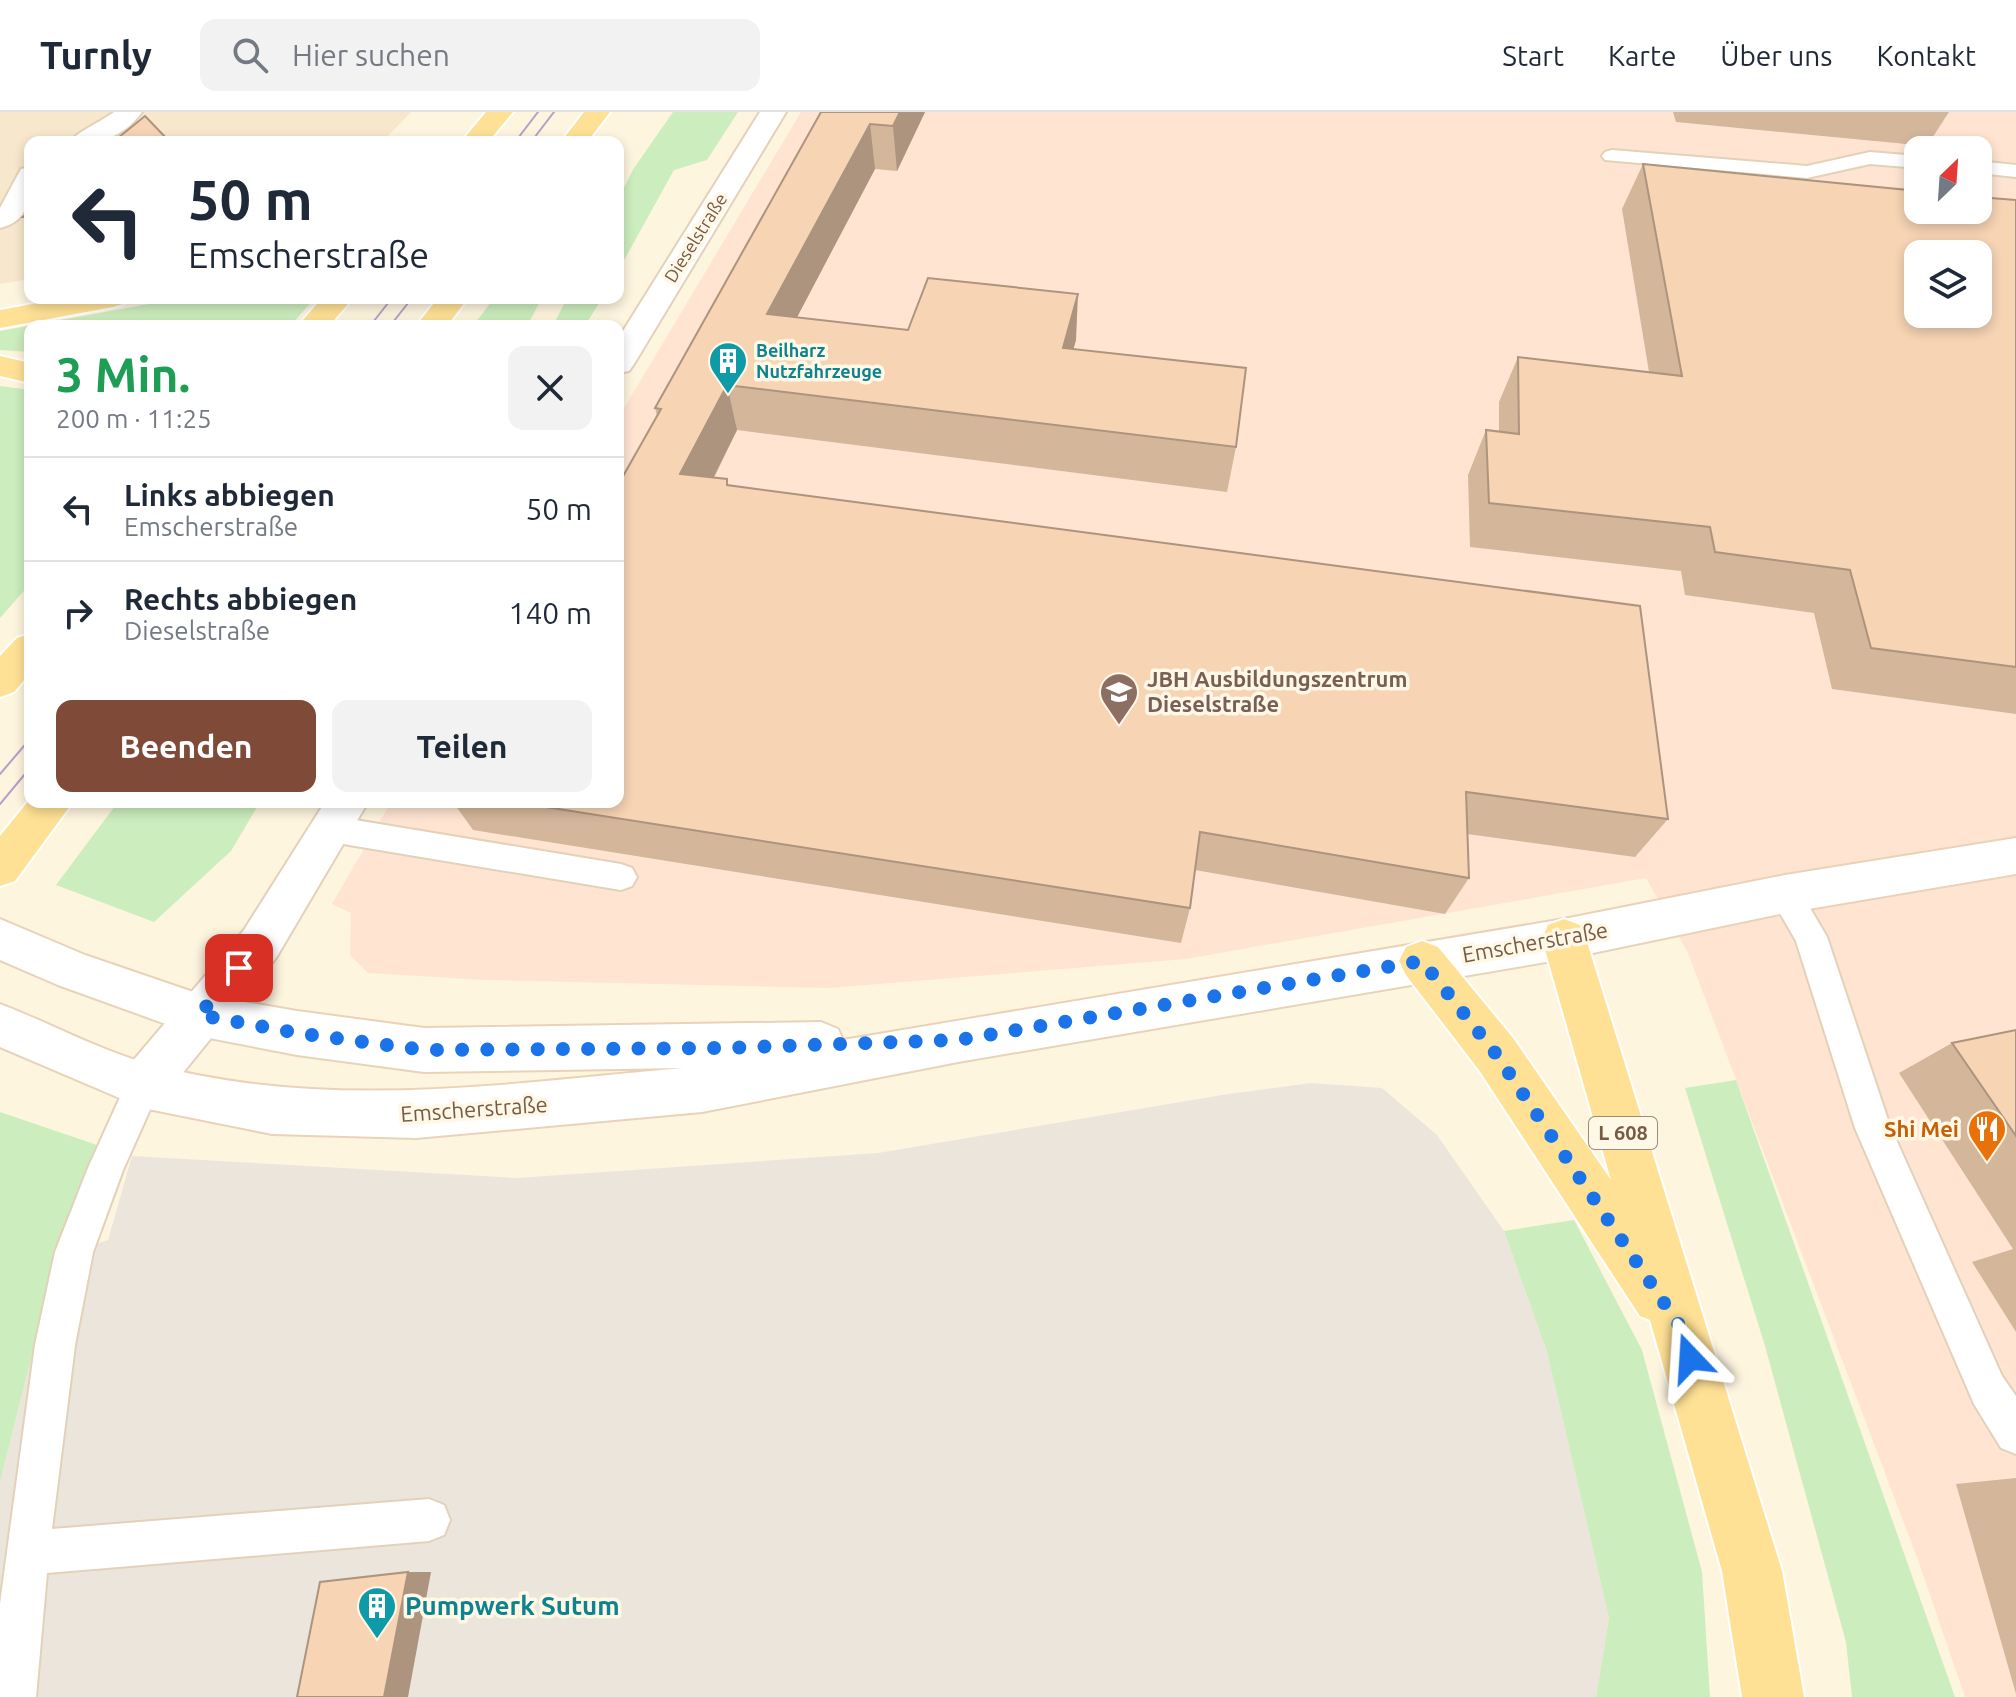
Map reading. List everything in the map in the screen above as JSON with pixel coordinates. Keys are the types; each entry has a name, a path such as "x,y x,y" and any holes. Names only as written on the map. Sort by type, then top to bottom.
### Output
{"main road":[{"path":"579,136 597,112"},
{"path":"0,319 81,304"},
{"path":"318,320 333,304"},
{"path":"436,320 448,304"},
{"path":"0,366 24,372"},
{"path":"0,682 24,655"},
{"path":"3,864 47,808"},
{"name":"L 608","path":"1564,939 1752,1571 1773,1697"},
{"name":"L 608","path":"1422,961 1496,1054 1681,1328"}],"street":[{"path":"95,136 129,112"},
{"name":"Dieselstraße","path":"624,354 773,112"},
{"path":"0,220 11,213 24,187"},
{"path":"143,1085 260,944 339,815"},
{"name":"Emscherstraße","path":"0,1025 143,1085 272,1111 416,1115 702,1089 958,1040 1564,939 1785,894 2016,856"},
{"name":"Emscherstraße","path":"0,939 74,971 199,1015 297,1033 424,1050 723,1048 958,1040"}],"lane":[{"path":"1612,156 1807,172 1870,158 1904,161"},
{"path":"1992,168 2016,171"},
{"path":"339,815 621,877"},
{"path":"1785,894 1811,937 1873,1128 1988,1390 2016,1433"},
{"path":"13,1697 27,1553 55,1345 74,1252 106,1168 143,1085"},
{"path":"27,1553 429,1520"}],"shaded area":[{"path":"0,112 411,112 388,136 24,136 24,280 0,284"},
{"path":"801,112 2016,112 2016,1697 1965,1697 1918,1560 1688,953 1646,878 1186,959 829,988 485,980 368,973 350,955 351,913 332,904 388,808 624,808 624,408"},
{"path":"1311,1083 1382,1088 1437,1135 1504,1231 1547,1352 1609,1618 1596,1697 0,1697 0,1482 57,1255 108,1240 132,1156 517,1178 878,1153"}],"green space":[{"path":"673,112 738,112 707,160 674,170 624,260 624,187"},
{"path":"149,304 310,304 295,320 61,320"},
{"path":"490,304 539,304 530,320 478,320"},
{"path":"564,304 598,304 589,320 556,320"},
{"path":"24,327 24,352 0,350 0,331"},
{"path":"0,386 24,390 24,591 0,618"},
{"path":"114,808 256,808 231,851 154,922 56,885"},
{"path":"1736,1080 1955,1697 1852,1697 1846,1642 1765,1346 1685,1088"},
{"path":"0,1112 97,1145 57,1255 0,1482"},
{"path":"1574,1220 1642,1350 1702,1572 1710,1697 1596,1697 1609,1618 1547,1352 1504,1231"}],"building":[{"name":"JBH Ausbildungszentrum Dieselstraße","path":"821,112 900,112 893,126 870,124 767,314 908,330 928,278 1078,294 1063,348 1246,368 1236,447 727,385 680,474 727,479 727,485 1640,606 1668,819 1466,792 1469,878 1200,832 1190,908 552,808 624,808 624,474 661,409 655,408"},
{"path":"145,116 164,136 120,136"},
{"path":"1643,164 1904,190 1904,224 1992,224 1992,198 2016,200 2016,667 1871,648 1850,570 1715,552 1710,527 1489,503 1486,430 1519,434 1518,357 1682,376"},
{"path":"2016,1030 2016,1136 1952,1043"},
{"name":"Pumpwerk Sutum","path":"408,1572 384,1697 297,1697 320,1582"}],"tram line":[{"path":"520,136 538,112"},
{"path":"536,136 554,112"},
{"path":"375,320 387,304"},
{"path":"395,320 407,304"},
{"path":"0,774 24,746"},
{"path":"0,804 24,775"}],"place":[{"name":"Beilharz Nutzfahrzeuge","path":"728,395"},
{"name":"JBH Ausbildungszentrum Dieselstraße","path":"1119,726"},
{"name":"Shi Mei","path":"1987,1163"},
{"name":"Pumpwerk Sutum","path":"377,1640"}],"route":[{"path":"239,968 199,1015 297,1033 424,1050 479,1050 723,1048 958,1040 1422,961 1496,1054 1681,1328 1690,1358"}]}
